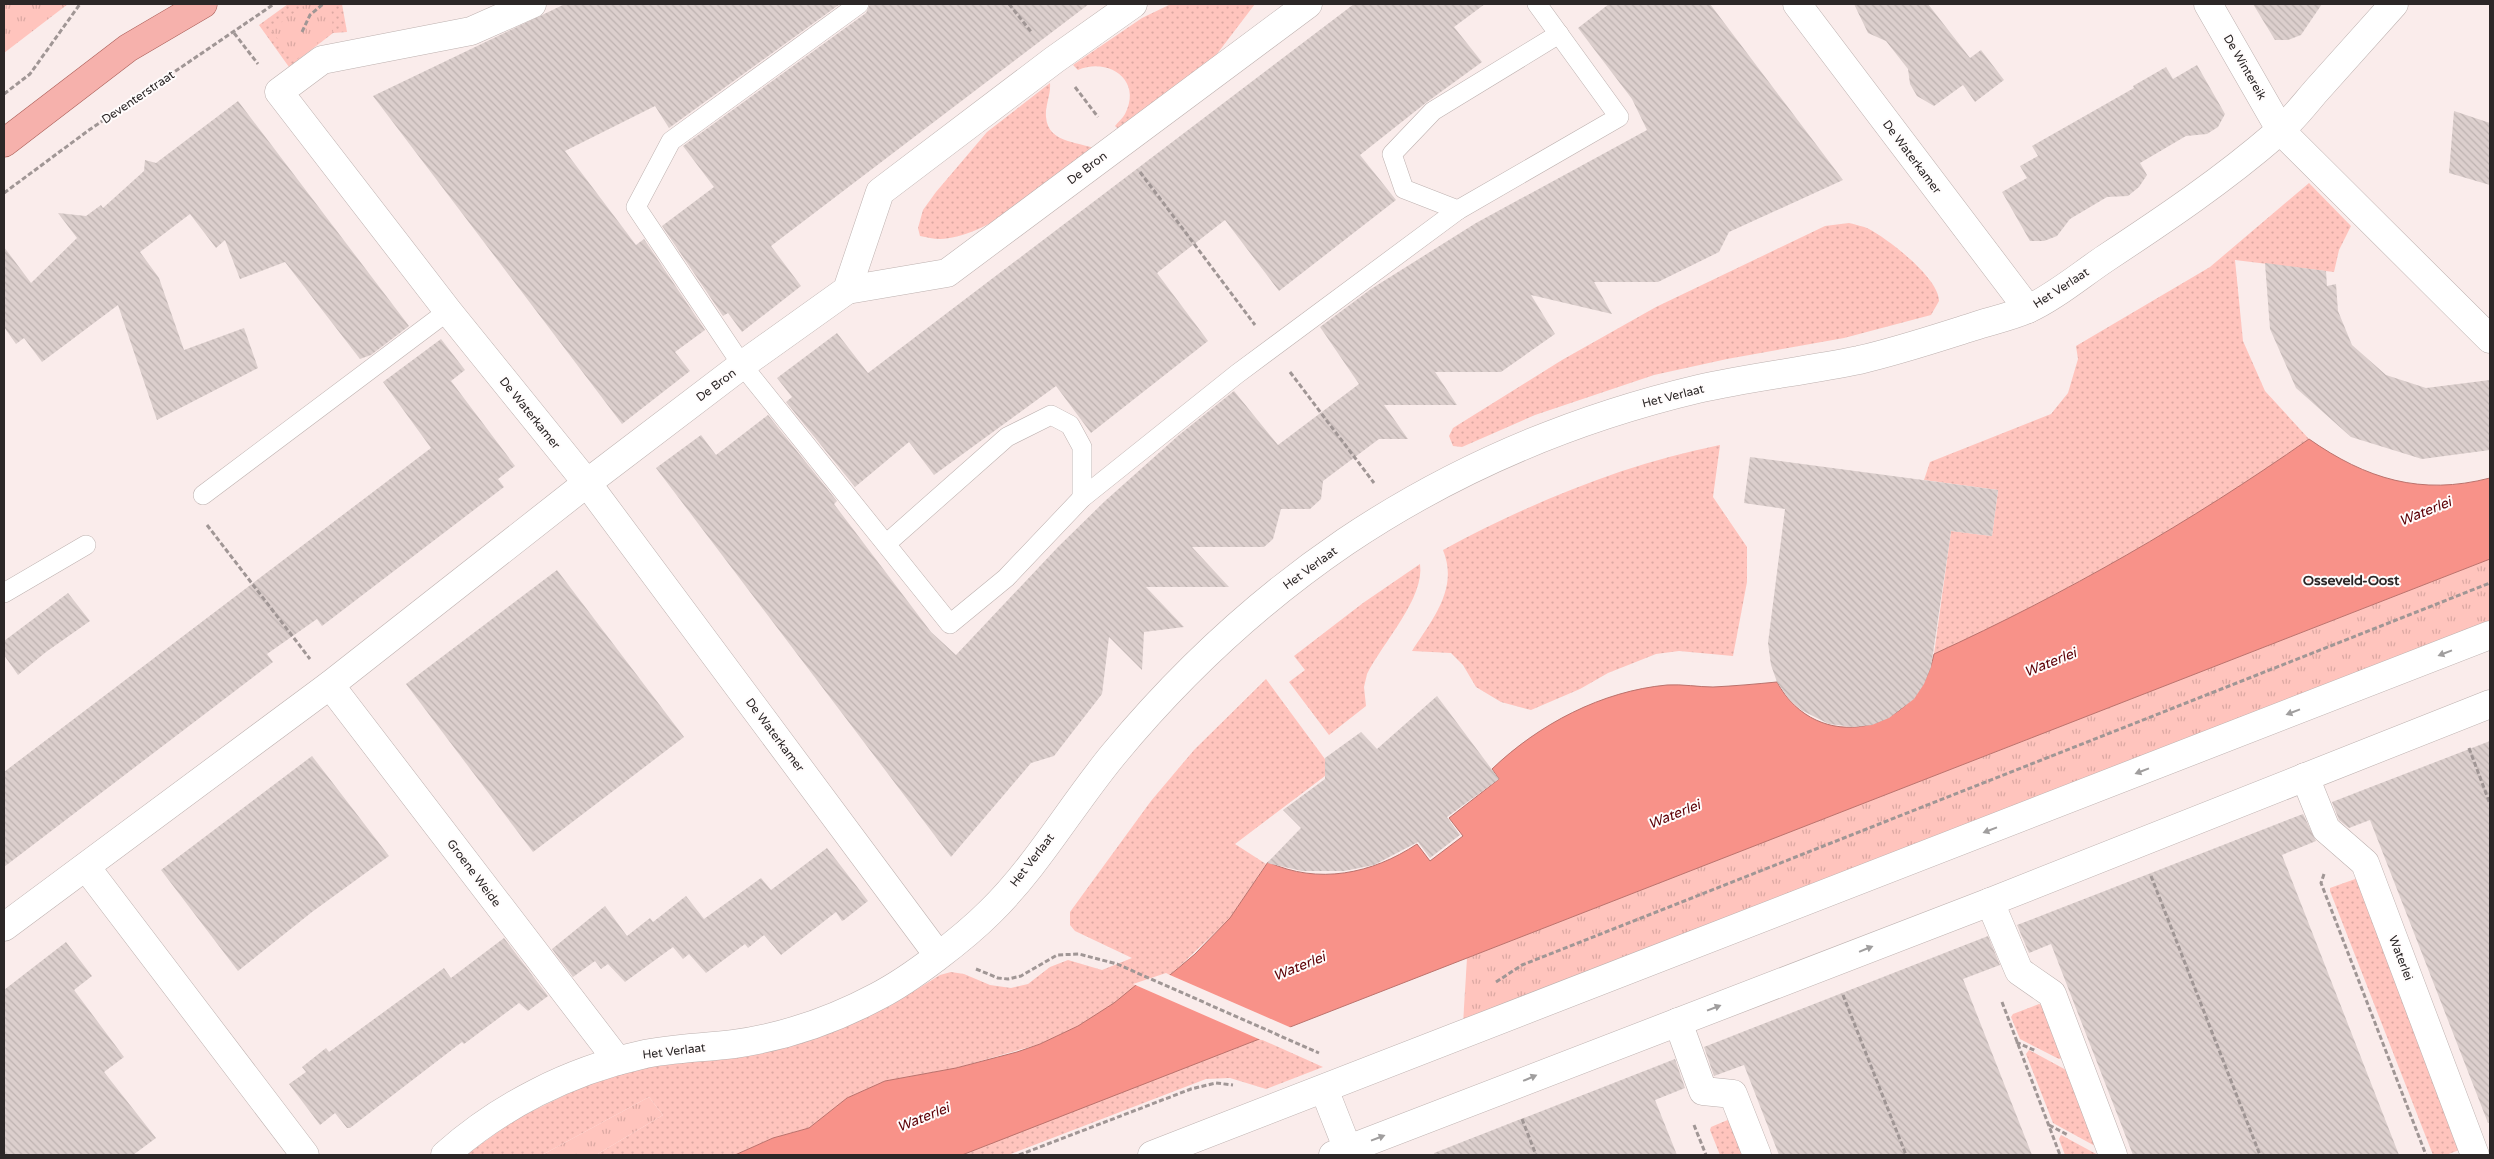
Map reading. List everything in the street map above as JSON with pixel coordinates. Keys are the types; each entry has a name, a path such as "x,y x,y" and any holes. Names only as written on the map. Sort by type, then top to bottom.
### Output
{"main road":[{"path":"4,143 128,48 174,4"},
{"path":"128,48 203,4"}],"street":[{"name":"De Waterkamer","path":"532,4 472,31 322,60 279,92 448,311 587,483 938,955"},
{"path":"847,290 880,192 1054,60 1133,4"},
{"name":"De Bron","path":"587,483 742,365 847,290 947,272 1308,4"},
{"name":"De Waterkamer","path":"1797,4 2028,309"},
{"name":"De Wintereik","path":"2208,4 2281,130"},
{"name":"Het Verlaat","path":"445,1155 483,1124 520,1102 583,1072 642,1054 750,1041 806,1026 882,994 938,955 991,912 1032,863 1090,782 1169,692 1219,641 1316,562 1394,510 1486,462 1570,427 1610,413 1700,389 1864,359 1924,343 2028,309 2189,204 2281,130 2394,4"},
{"path":"2281,130 2490,339"},
{"path":"4,927 330,685 587,483"},
{"path":"1152,1155 2490,635"},
{"name":"Groene Weide","path":"330,685 618,1061"},
{"path":"1324,1089 1343,1153 1990,902 2490,704"},
{"name":"Waterlei","path":"2305,777 2326,829 2366,863 2475,1155"},
{"path":"86,867 305,1155"},
{"path":"1990,902 2019,971 2052,994 2113,1155"},
{"path":"1678,1022 1703,1091 1733,1094 1757,1155"}],"lane":[{"path":"859,4 671,141 636,207 742,365 950,624 1006,578 1082,498 1237,374 1458,210 1619,117 1537,4"},
{"path":"1458,210 1404,189 1392,154 1433,111 1559,34"},
{"path":"203,495 448,311"},
{"path":"886,544 1007,437 1051,414 1070,425 1082,447 1082,498"},
{"path":"4,592 86,545"}],"path":[{"path":"4,94 30,74 80,4"},
{"name":"Deventerstraat","path":"4,194 90,130 274,4"},
{"path":"1009,4 1119,144 1394,510"},
{"path":"203,495 192,506 330,685"},
{"path":"1494,984 1522,965 2490,583"},
{"path":"2457,718 2490,804"},
{"path":"2338,840 2321,883 2426,1155"},
{"path":"2138,842 2260,1155"},
{"path":"938,955 1003,978 1021,976 1047,959 1068,953 1118,964 1312,1050"},
{"path":"1831,963 1906,1155"},
{"path":"2019,971 2001,1004 2060,1155"},
{"path":"1019,1155 1191,1089 1216,1083 1234,1086"}],"green space":[{"path":"4,4 68,4 4,53"},
{"path":"288,4 342,4 347,32 333,33 289,67 259,25"},
{"path":"306,4 336,4 331,5 333,32 294,61 271,30"},
{"path":"1171,4 1255,4 1204,71 1124,134 1115,126 1124,116 1129,102 1129,91 1126,82 1120,74 1111,69 1089,67 1078,70 1073,65 1142,18"},
{"path":"1050,83 1046,117 1048,126 1053,133 1067,141 1101,151 1024,205 979,229 958,236 940,239 920,236 918,228 923,210 936,192 987,132"},
{"path":"2309,183 2351,226 2339,250 2334,272 2235,260 2243,341 2265,391 2309,439 2173,528 2126,555 2032,606 1934,654 1951,531 1992,536 1998,490 1924,480 1930,462 2051,414 2068,393 2078,359 2076,346 2210,267"},
{"path":"1849,223 1867,228 1877,234 1911,260 1931,281 1939,301 1931,315 1844,338 1727,359 1654,375 1535,415 1462,447 1453,446 1449,436 1453,428 1562,360 1656,307 1825,226"},
{"path":"1720,445 1713,497 1747,547 1747,582 1733,656 1679,651 1656,654 1608,673 1580,689 1531,710 1501,702 1476,687 1463,665 1451,653 1412,651 1435,616 1445,591 1448,578 1443,550 1509,516 1578,487 1648,463"},
{"path":"2490,559 2490,622 1463,1024 1467,958"},
{"path":"1420,564 1420,577 1410,605 1367,674 1364,687 1366,706 1329,735 1289,682 1305,670 1294,656 1363,603"},
{"path":"1266,679 1333,770 1235,844 1266,864 1230,918 1170,975 1136,985 1114,1003 1078,1026 1040,1044 956,1068 885,1081 847,1098 809,1128 773,1138 735,1155 596,1155 663,1115 649,1097 542,1155 466,1155 516,1119 588,1084 644,1067 731,1057 868,1016 890,1006 940,975 951,972 964,974 990,985 1011,988 1028,984 1050,967 1068,960 1102,970 1132,958 1075,931 1070,925 1070,912 1151,801 1194,750"},
{"path":"2358,878 2462,1149 2446,1155 2433,1155 2330,891 2330,888"},
{"path":"2039,1004 2042,1005 2062,1058 2059,1059 2020,1039 2011,1017 2013,1014"},
{"path":"1258,1038 1323,1067 1266,1089 1230,1078 1206,1079 1008,1155 962,1155"},
{"path":"2029,1050 2068,1071 2095,1146 2053,1123 2026,1054"},
{"path":"649,1097 663,1115 596,1155 542,1155"},
{"path":"1730,1119 1746,1155 1720,1155 1710,1130 1711,1127"},
{"path":"2061,1135 2098,1155 2065,1155 2059,1139"}],"water":[{"path":"2309,439 2330,453 2352,464 2373,474 2395,480 2417,484 2441,485 2490,478 2490,559 962,1155 735,1155 773,1138 809,1128 847,1098 885,1081 956,1068 1017,1052 1040,1044 1078,1026 1114,1003 1136,985 1170,975 1195,954 1230,918 1268,862 1306,873 1344,873 1382,863 1417,844 1430,861 1463,836 1449,818 1499,779 1492,769 1510,753 1551,724 1595,702 1643,688 1667,685 1713,687 1777,682 1795,705 1816,720 1840,727 1865,726 1888,718 1908,703 1924,681 1934,654 2032,606 2126,555 2173,528"}],"pier":[{"path":"1166,973 1294,1029 1261,1040 1133,984"}],"building":[{"path":"565,4 840,4 669,128 655,106 565,151 636,245 644,239 705,330 675,352 690,371 622,424 373,96"},
{"path":"870,4 1089,4 771,246 801,286 742,332 728,313 723,316 662,226 714,187 683,146 866,13"},
{"path":"1354,4 1485,4 1454,27 1482,62 1427,102 1360,155 1396,200 1279,291 1225,220 1157,273 1208,341 1091,433 1056,386 934,475 909,442 855,487 786,402 792,397 777,378 837,333 868,373"},
{"path":"1609,4 1710,4 1843,180 1729,232 1719,252 1658,282 1594,282 1612,314 1531,295 1555,334 1501,372 1435,372 1457,405 1384,405 1408,439 1379,439 1323,481 1321,499 1310,509 1281,509 1273,539 1264,547 1192,547 1229,587 1146,587 1184,627 1144,632 1142,670 1109,637 1102,694 1054,756 1031,763 951,857 656,468 701,435 716,455 768,415 837,501 834,504 931,632 956,655 1058,547 1105,501 1179,435 1234,391 1278,445 1359,384 1320,327 1371,289 1476,223 1647,130 1632,99 1578,28"},
{"path":"1854,4 1928,4 1970,58 1981,50 2004,80 1975,102 1963,85 1934,106 1917,96 1910,84 1908,69 1886,41 1868,33"},
{"path":"2253,4 2322,4 2301,35 2288,40 2275,40"},
{"path":"2197,65 2225,114 2218,127 2207,134 2186,136 2140,163 2147,175 2139,187 2128,196 2107,197 2070,219 2057,236 2044,241 2030,241 2002,192 2027,178 2020,166 2038,156 2032,146 2134,88 2133,86 2166,67 2173,79"},
{"path":"238,101 409,326 371,355 360,359 285,262 240,279 225,240 216,248 190,214 140,252 159,278 184,350 244,328 258,368 157,420 118,305 42,362 24,338 16,344 4,327 4,247 31,283 77,238 58,213 86,216 101,205 103,208 144,171 145,160 156,163"},
{"path":"2454,111 2490,123 2490,185 2449,173"},
{"path":"2265,263 2326,271 2327,286 2336,284 2338,311 2352,345 2386,375 2426,388 2490,380 2490,450 2422,459 2351,437 2296,388 2270,329"},
{"path":"441,339 465,370 451,381 515,466 498,479 504,487 322,626 317,619 267,654 273,662 4,867 4,772 431,448 383,382"},
{"path":"1750,457 1998,490 1992,536 1951,531 1931,667 1924,684 1914,699 1889,718 1872,725 1854,727 1829,724 1801,710 1788,698 1777,682 1771,665 1768,643 1785,509 1744,503"},
{"path":"557,570 684,737 533,852 406,684"},
{"path":"68,593 90,621 46,652 18,675 4,655 4,641"},
{"path":"1437,696 1499,779 1447,817 1460,835 1430,858 1418,842 1374,865 1344,871 1302,871 1267,863 1301,828 1283,810 1325,779 1325,758 1361,732 1377,749"},
{"path":"2490,741 2490,1122 2488,1123 2370,820 2349,828 2339,820 2332,802"},
{"path":"312,756 389,856 312,912 238,971 161,870"},
{"path":"2303,814 2316,841 2282,855 2399,1155 2133,1155 2051,944 2029,953 2017,925"},
{"path":"827,848 868,901 842,921 836,912 781,955 764,935 748,948 745,944 706,973 689,954 683,959 673,947 625,982 608,964 601,969 595,961 573,977 552,949 605,906 627,936 650,918 653,922 686,896 704,919 761,878 771,890"},
{"path":"1988,936 2000,965 1963,979 2032,1155 1779,1155 1744,1065 1714,1076 1704,1047"},
{"path":"504,938 548,996 528,1011 519,1003 464,1044 462,1042 350,1128 347,1128 335,1113 320,1125 289,1084 306,1072 302,1067 326,1048 329,1052 444,968 451,978"},
{"path":"66,942 92,976 74,990 124,1057 104,1072 156,1138 133,1155 4,1155 4,990"},
{"path":"1675,1059 1685,1088 1655,1100 1677,1155 1435,1155 1434,1153"}],"district":[{"name":"Osseveld-Oost","path":"2351,580"}]}
